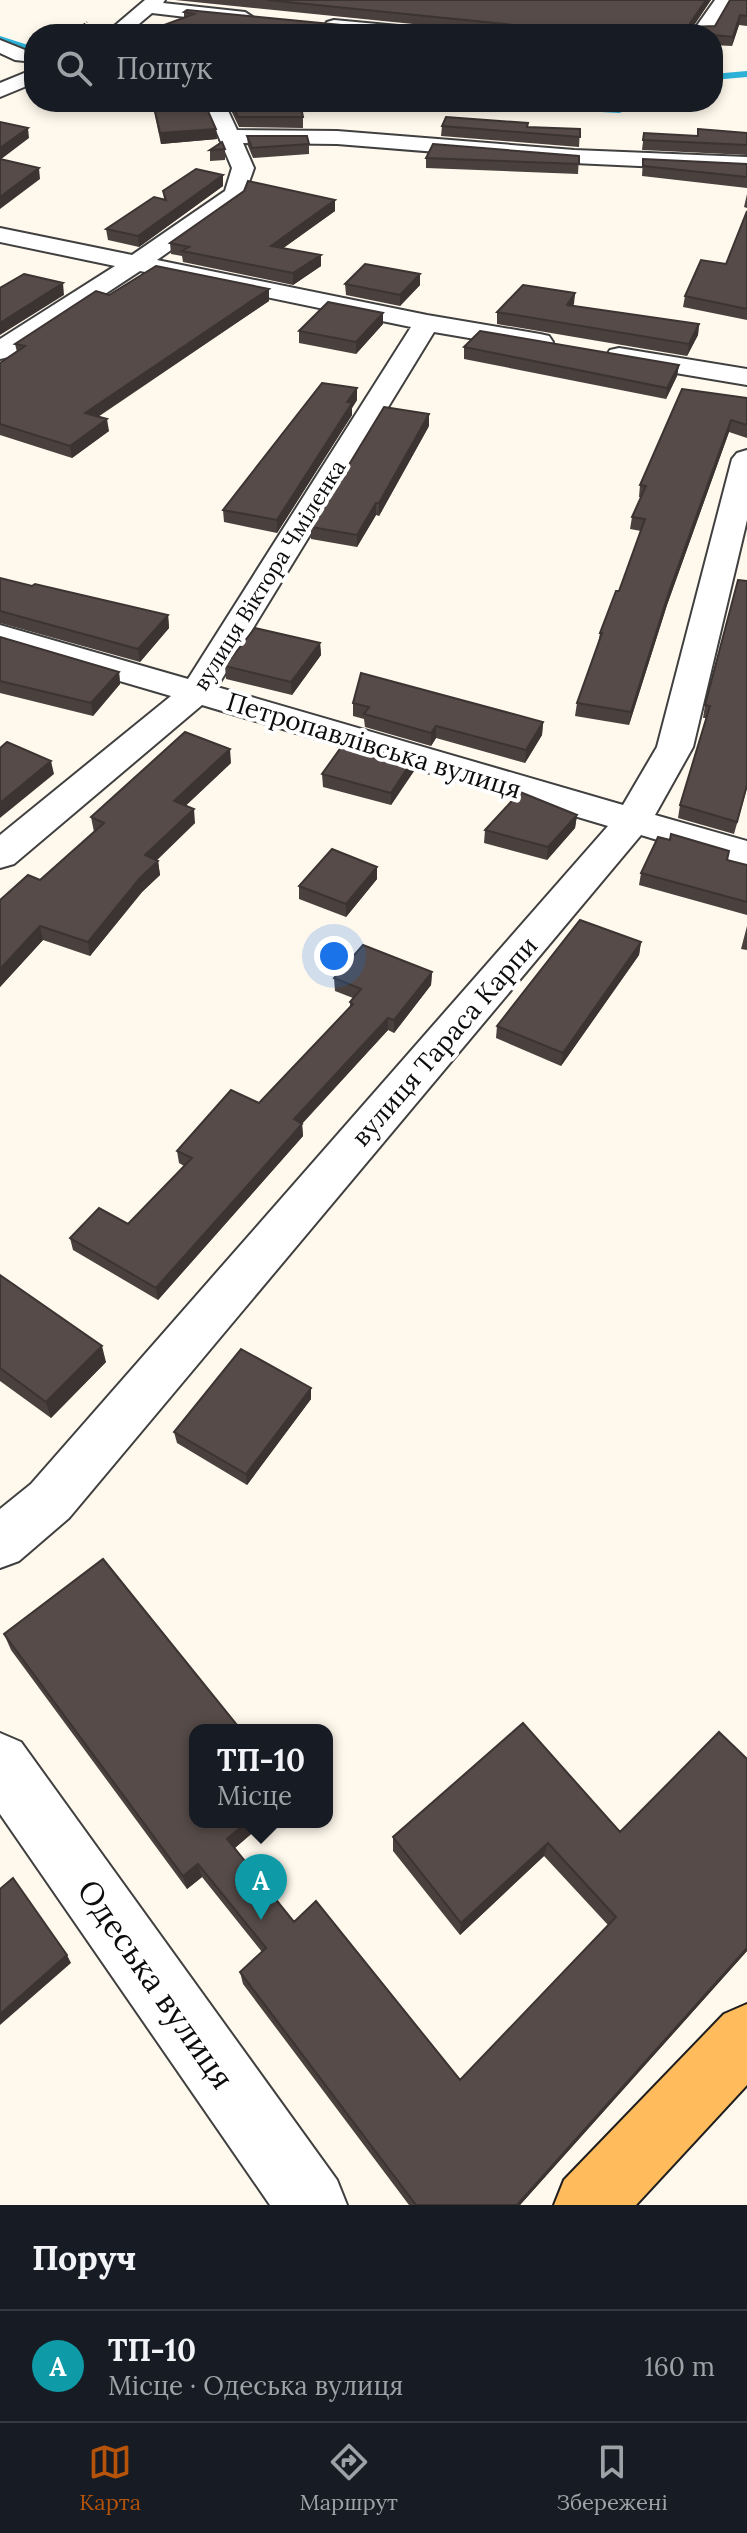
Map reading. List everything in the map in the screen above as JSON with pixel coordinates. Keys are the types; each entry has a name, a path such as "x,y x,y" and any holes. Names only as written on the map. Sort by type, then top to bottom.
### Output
{"main road":[{"path":"589,2205 747,2037"}],"street":[{"path":"710,24 730,2"},
{"path":"127,24 152,4 261,20"},
{"path":"0,46 24,55"},
{"path":"0,91 24,80"},
{"path":"0,351 135,264 235,194 243,168 219,112"},
{"path":"230,137 291,134 518,152 747,164"},
{"path":"0,235 427,323 567,347"},
{"name":"вулиця Віктора Чміленка","path":"0,855 197,692 427,323"},
{"path":"598,352 747,377"},
{"name":"вулиця Тараса Карпи","path":"0,1543 50,1501 632,822 675,747 747,459"},
{"name":"Петропавлівська вулиця","path":"0,635 747,854"},
{"name":"Одеська вулиця","path":"0,1763 312,2205"}],"building":[{"path":"267,0 706,0 690,24 504,24"},
{"path":"730,0 747,0 747,16 740,15 733,37 723,36 723,24 716,24"},
{"path":"184,12 331,24 167,24 194,14"},
{"path":"155,112 208,112 216,129 160,133"},
{"path":"236,112 302,112 303,117 238,117"},
{"path":"446,117 528,123 527,127 580,129 580,137 442,126"},
{"path":"0,122 28,128 0,148"},
{"path":"698,129 747,133 747,145 643,140 644,133 698,136"},
{"path":"247,136 307,136 309,144 252,148"},
{"path":"222,142 225,149 210,150"},
{"path":"433,144 579,156 579,164 426,158"},
{"path":"0,159 39,168 0,197"},
{"path":"643,159 747,164 747,177 643,166"},
{"path":"196,169 223,175 138,236 106,229 154,197 166,200 163,191"},
{"path":"248,181 335,200 271,246 321,255 293,273 182,251 189,247 170,243 244,191"},
{"path":"747,211 747,309 685,296 701,260 726,264"},
{"path":"365,264 420,274 400,295 345,284"},
{"path":"156,266 269,289 85,413 107,419 70,446 0,424 0,363 25,346 15,344 96,291 109,295"},
{"path":"24,274 63,283 0,323 0,288"},
{"path":"523,285 575,293 567,305 699,324 689,344 497,312"},
{"path":"328,302 383,313 356,342 299,331"},
{"path":"480,331 679,365 667,388 464,347"},
{"path":"322,383 357,388 347,402 352,403 277,520 223,510"},
{"path":"682,389 747,398 747,425 731,420 669,592 631,712 577,703 600,633 645,519 632,517 646,486 640,485"},
{"path":"384,407 429,414 379,503 376,503 357,535 311,527"},
{"path":"0,578 168,615 138,649 0,611"},
{"path":"738,580 747,581 747,785 737,822 680,805 710,706 705,705"},
{"path":"255,628 320,643 291,682 225,666"},
{"path":"0,637 119,672 91,703 0,681"},
{"path":"361,673 543,722 526,750 436,726 431,733 364,714 369,707 353,703"},
{"path":"185,732 230,749 174,801 194,809 145,855 158,861 140,878 88,942 40,926 0,969 0,900 28,875 40,880 104,823 91,817"},
{"path":"347,739 414,758 391,793 322,774"},
{"path":"7,742 51,761 0,803 0,748"},
{"path":"520,792 577,815 548,847 485,830"},
{"path":"671,834 729,851 727,860 747,865 747,902 641,873 658,837 670,840"},
{"path":"332,849 377,867 346,904 299,886"},
{"path":"580,920 641,942 563,1053 497,1026"},
{"path":"363,945 432,972 394,1020 388,1018 294,1119 302,1124 156,1288 70,1238 99,1208 128,1224 192,1158 177,1151 231,1090 259,1103 353,1004 350,1002 361,989 334,978"},
{"path":"0,1275 102,1346 46,1402 0,1368"},
{"path":"241,1349 311,1388 246,1474 174,1432"},
{"path":"103,1559 236,1724 189,1724 189,1828 240,1828 227,1839 294,1922 316,1901 460,2080 616,1917 548,1843 461,1923 393,1837 523,1723 620,1832 719,1732 747,1759 747,1948 517,2205 416,2205 240,1972 266,1948 198,1864 183,1876 4,1634"},
{"path":"13,1878 67,1955 0,2014 0,1889"}],"waterway":[{"path":"0,39 24,47"},
{"path":"723,76 747,74"}],"place":[{"name":"ТП-10","path":"261,1920"}]}
